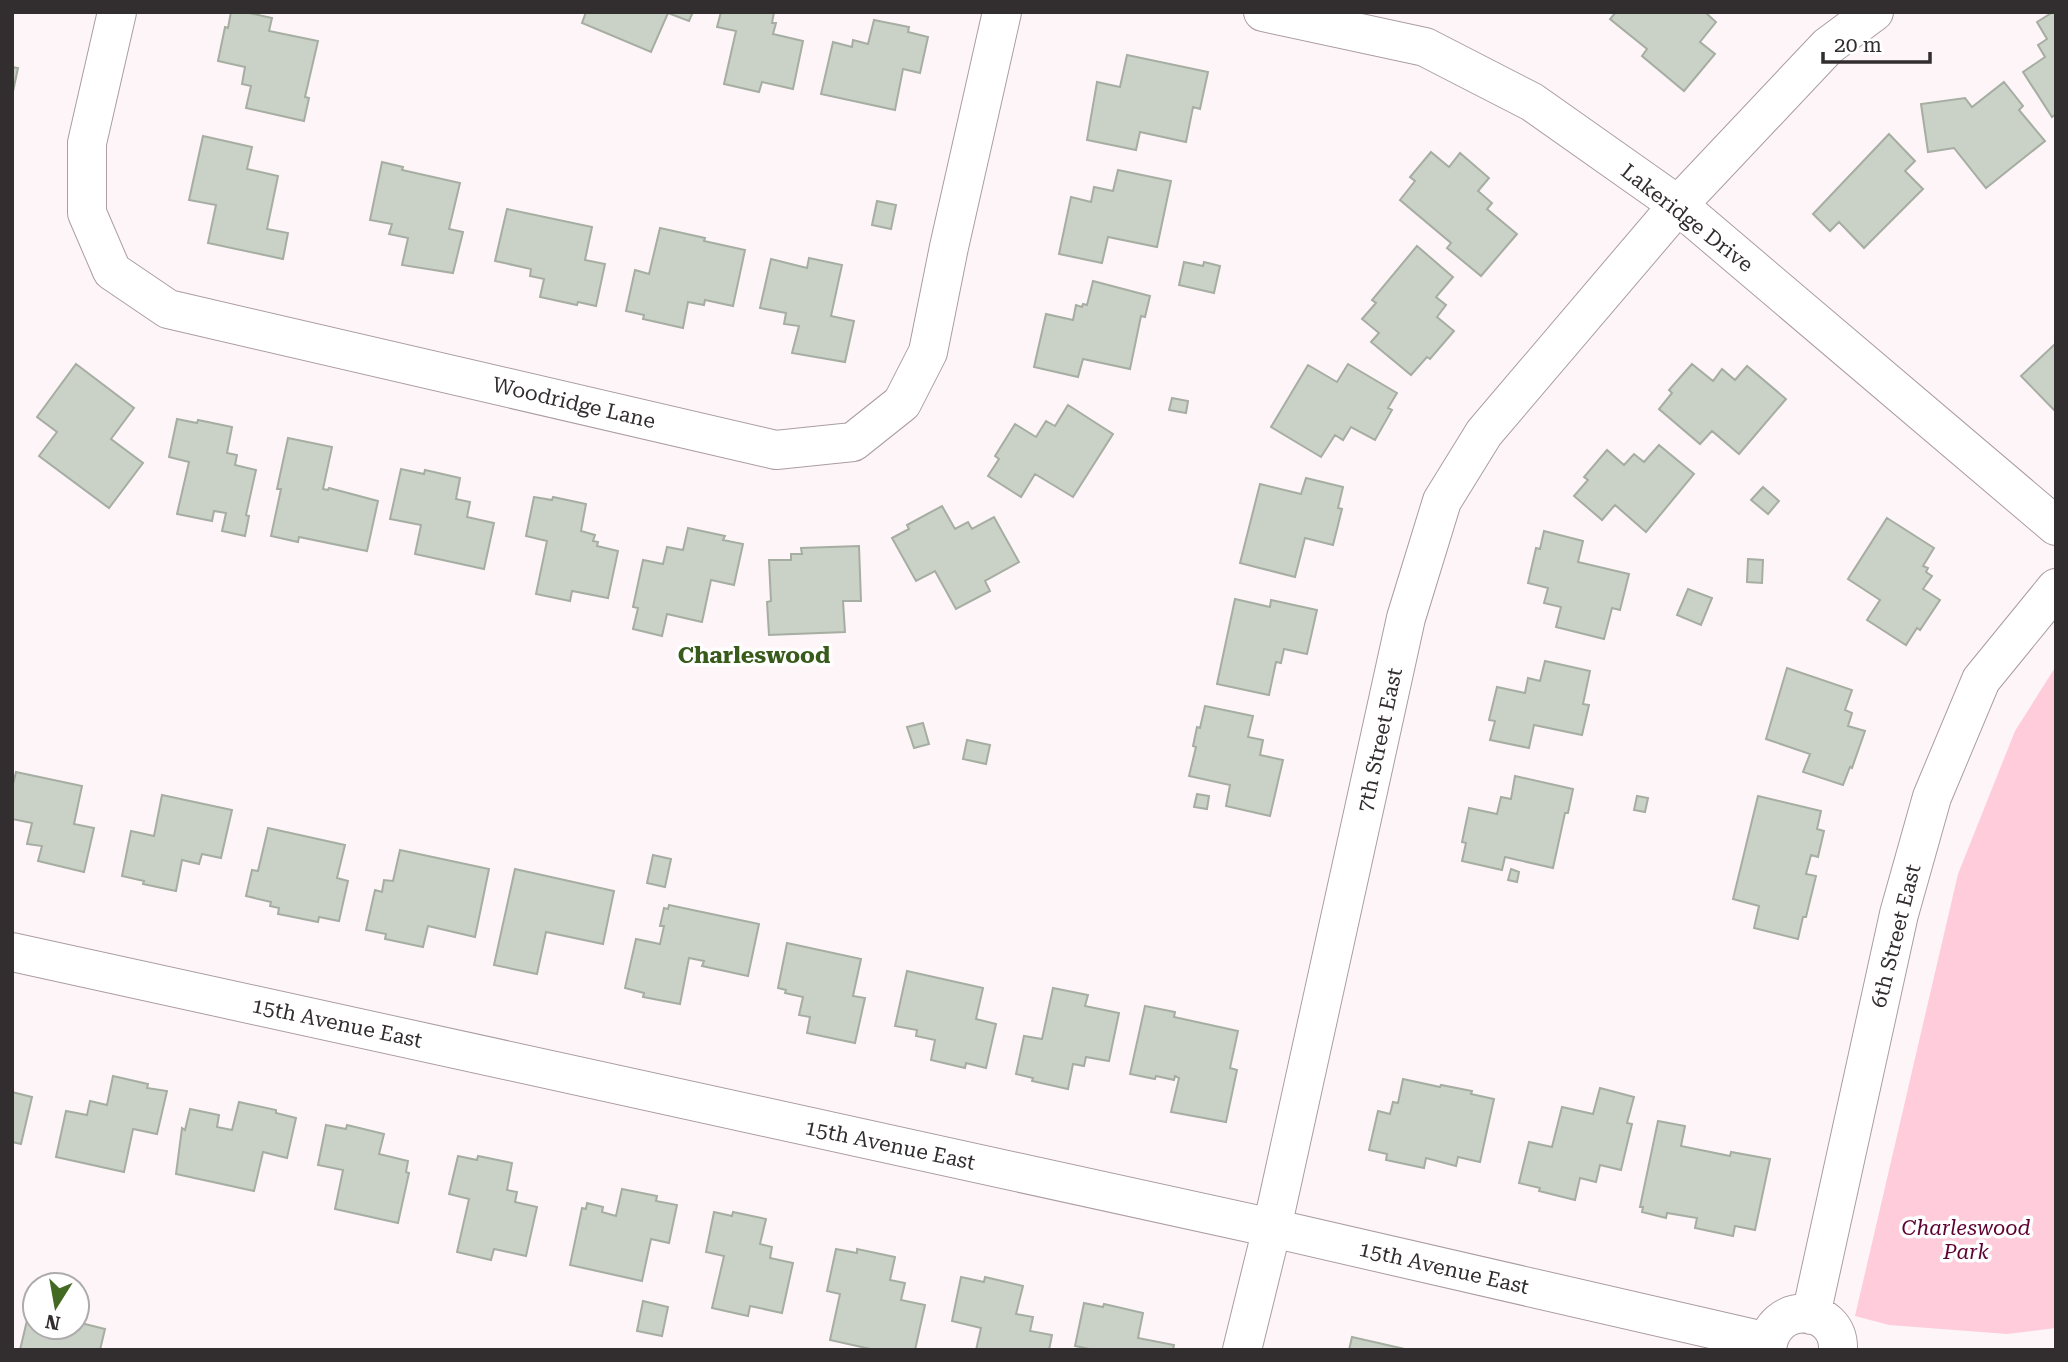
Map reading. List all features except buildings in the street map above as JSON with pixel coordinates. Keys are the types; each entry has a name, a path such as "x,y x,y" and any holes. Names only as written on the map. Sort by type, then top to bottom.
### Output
{"street":[{"name":"Woodridge Lane","path":"117,12 87,144 87,214 113,271 168,309 776,450 853,442 902,403 928,352 1002,12"},
{"name":"Lakeridge Drive","path":"1263,12 1424,47 1532,102 1678,205 2056,526"},
{"name":"7th Street East","path":"1242,1350 1272,1228 1406,618 1442,501 1484,433 1678,205 1828,46 1874,12"},
{"name":"6th Street East","path":"1811,1315 1899,914 1932,796 1981,680 2056,588"},
{"name":"15th Avenue East","path":"12,952 1272,1228 1767,1346"},
{"path":"1767,1346 1779,1321 1799,1312 1827,1321 1838,1337 1838,1350"}],"green space":[{"name":"Charleswood Park","path":"2056,666 2056,1328 2007,1334 1889,1325 1855,1316 1958,874 2015,731"}],"district":[{"name":"Charleswood","path":"754,655"}]}
